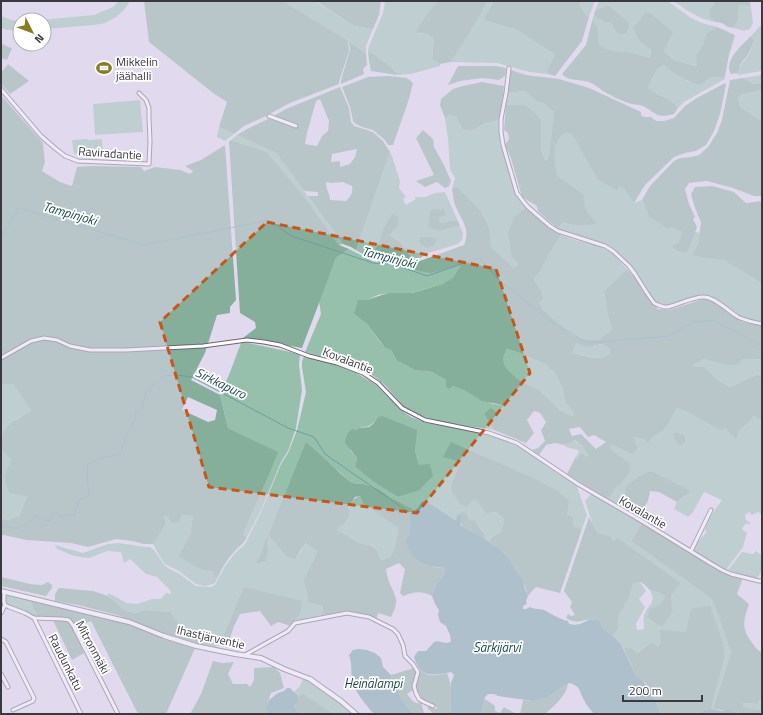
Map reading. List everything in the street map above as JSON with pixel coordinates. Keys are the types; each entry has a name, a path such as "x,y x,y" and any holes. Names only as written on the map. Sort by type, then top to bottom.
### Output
{"street":[{"path":"509,68 502,119 502,145 518,193 528,207 558,231 605,246 613,251 629,266 654,303 668,307 695,298 706,297 720,304 744,320 762,324"},
{"name":"Raviradantie","path":"1,89 41,136 65,156 78,161 149,164 149,108 146,100 139,93"},
{"path":"269,116 296,126"},
{"name":"Kovalantie","path":"1,358 31,341 44,338 57,340 70,346 90,350 126,350 203,346 247,340 280,345 363,373 378,383 402,408 425,420 490,433 517,443 578,484 722,570 731,574 762,581"},
{"path":"691,551 711,510"},
{"path":"1,613 5,605 3,591"},
{"name":"Ihastjärventie","path":"3,591 129,622 164,636 196,646 261,658 310,679 341,701 356,714"},
{"path":"5,605 34,618"},
{"path":"245,655 288,632 295,623 346,613 369,617 393,629 398,634 403,645 405,656 418,672 414,686 416,693 419,699 433,706"},
{"name":"Raudunkatu","path":"34,618 82,714"},
{"name":"Mitronmäki","path":"34,618 69,620 118,714"},
{"path":"1,639 6,642 34,698 33,701 13,710"},
{"path":"1,674 8,687"}],"highlighted area":[{"path":"267,222 496,269 530,373 417,513 209,487 160,322"}],"shaded area":[{"path":"119,1 130,1 124,10 116,17 105,23 52,28 52,19 94,15 113,7"},
{"path":"144,1 283,1 348,41 349,51 339,84 290,103 244,126 234,134 219,127 227,102 213,93 149,42"},
{"path":"283,1 315,1 354,26 373,29 366,46 366,53"},
{"path":"316,1 381,1 379,15 373,29 354,26"},
{"path":"385,1 439,1 429,11 416,30 419,34 427,34 434,39 432,59 440,64 440,66 411,74 397,75 398,74 387,64 368,51 383,13"},
{"path":"439,1 488,1 451,62 440,64 432,59 434,39 427,34 417,33 416,30 429,11"},
{"path":"488,1 494,1 484,18 486,21 517,30 555,54 547,70 548,74 529,72 497,63 451,62"},
{"path":"494,1 580,1 583,10 589,17 582,41 555,76 548,74 547,70 555,54 517,30 486,21 484,18"},
{"path":"580,1 595,1 589,17 583,10"},
{"path":"599,1 668,1 691,18 717,27 707,34 704,43 696,55 698,66 674,60 664,51 645,46 651,48 650,58 634,53 607,49 598,44 598,36 592,21 594,14 598,19 610,22 617,33 629,22 608,5 595,11"},
{"path":"673,1 713,1 714,4 709,10 710,16 715,22 688,11"},
{"path":"713,1 750,1 751,7 739,5 738,21 733,28 722,23 715,22 710,17 709,10 714,4"},
{"path":"608,5 629,22 628,30 624,34 617,33 610,22 603,22 594,14 595,11"},
{"path":"739,5 751,7 753,23 750,29 744,31 733,28 738,21"},
{"path":"645,13 650,13 673,32 664,51 674,60 697,66 696,55 704,43 706,34 717,27 735,35 725,76 722,78 711,77 700,85 680,77 664,65 656,71 648,88 671,100 678,108 674,114 660,116 643,106 630,104 616,98 589,82 569,79 562,74 586,45 592,21 598,28 598,44 607,49 634,53 650,58 651,49 642,43 633,28"},
{"path":"1,16 12,20 12,30 1,28"},
{"path":"762,26 762,71 738,75 740,67 750,53 754,41 751,36 759,27"},
{"path":"751,36 754,41 749,53 740,65 738,73 731,74 729,64 731,59"},
{"path":"349,42 366,53 367,65 363,69 364,74 341,84 350,50"},
{"path":"1,43 12,48 7,60 1,58"},
{"path":"368,51 384,61 398,74 371,71"},
{"path":"8,64 29,81 10,94 1,84 1,73"},
{"path":"664,65 675,74 689,82 711,77 722,78 725,76 725,79 684,102 678,108 671,100 647,88 656,72"},
{"path":"458,66 496,66 506,68 505,76 499,80 482,78 460,81 448,85"},
{"path":"511,70 526,75 559,79 589,88 641,112 641,115 644,117 651,117 656,121 664,121 674,118 685,106 697,98 725,83 726,85 720,114 714,131 706,145 696,151 674,157 645,185 634,203 624,188 619,186 617,190 598,180 572,134 563,134 556,145 555,150 557,176 584,195 585,208 597,224 580,226 563,222 558,229 538,211 537,206 522,197 511,158 505,145 509,139 508,133 504,130 506,105 525,105 533,111 541,120 541,149 545,161 549,157 554,112 543,103 537,102 525,91 508,93"},
{"path":"762,75 762,83 755,84 743,78"},
{"path":"389,76 407,78 413,83 393,145 388,145 385,140 373,130 362,127 353,121 350,107 342,87 368,77"},
{"path":"743,78 754,84 762,83 762,90 743,94 738,97 740,107 762,121 762,196 754,196 733,188 707,181 689,183 685,189 689,204 695,217 693,219 697,227 688,251 685,253 678,251 671,246 678,243 682,235 681,231 670,227 669,229 649,217 642,200 650,186 674,161 680,158 699,155 708,147 717,133 722,120 730,80"},
{"path":"482,82 504,86 500,120 485,123 472,131 463,130 456,117 450,115 445,118 440,105 441,99 453,89"},
{"path":"340,87 349,108 351,122 354,126 374,133 383,141 390,152 356,250 343,244 308,196 318,196 318,192 304,191 276,153 237,135 286,109","holes":["320,99 329,121 328,131 322,136 317,146 305,144 316,101","357,149 355,157 350,164 340,167 340,161 331,162 332,154","326,182 343,182 352,186 352,193 346,201 330,200"]},
{"path":"762,90 762,121 740,107 738,97 743,94"},
{"path":"525,91 537,102 543,103 554,112 603,140 634,203 642,200 649,217 670,227 688,232 697,232 762,269 762,322 742,317 721,302 706,295 694,297 667,306 659,305 655,302 637,275 616,252 596,241 558,229 563,222 580,226 596,224 574,222 549,157 545,161 541,149 541,120 506,105 508,93"},
{"path":"1,95 43,143 45,162 42,171 60,182 72,186 77,167 141,167 144,171 155,167 180,170 190,174 193,171 185,166 201,160 225,145 236,300 230,307 230,313 217,315 205,353 191,380 220,395 228,428 278,452 243,534 247,537 227,561 218,577 214,578 212,571 200,569 179,556 190,535 193,516 181,515 180,521 172,523 168,517 164,516 166,524 153,544 144,544 116,539 88,547 71,543 26,540 4,535 1,536 1,518 7,520 19,516 27,496 9,493 4,476 11,460 1,449 3,434 9,425 14,421 32,411 13,384 1,384","holes":["188,397 217,410 215,420 208,422 182,410"]},
{"path":"140,100 143,132 95,135 93,104"},
{"path":"450,115 456,117 463,130 472,131 485,123 500,120 500,144 516,193 526,207 514,217 519,265 513,268 541,291 534,279 541,270 561,235 605,249 612,253 627,269 604,291 608,317 612,328 593,346 602,344 610,349 610,355 602,358 571,353 572,351 446,283 411,293 388,293 378,295 367,300 354,314 367,324 385,348 391,350 397,361 414,370 432,372 446,380 448,390 453,386 493,404 503,405 503,411 499,414 484,414 494,430 436,421 420,415 403,406 385,385 370,373 338,361 305,352 321,314 319,301 336,258 349,249 372,261 379,263 395,263 410,268 491,247 481,211 458,187 452,189 455,178 450,169 445,118"},
{"path":"219,127 234,134 225,141 217,137"},
{"path":"423,130 433,139 434,147 451,181 449,186 445,188 437,182 425,187 416,181 434,175 416,138"},
{"path":"237,135 276,153 343,244 339,245 303,195 267,152 231,140"},
{"path":"102,139 103,153 74,154 72,140"},
{"path":"231,140 267,152 303,195 339,245 349,249 336,258 302,348 243,338 256,328 255,322 240,313 229,142"},
{"path":"390,152 400,181 399,188 406,197 403,199 406,205 416,199 414,197 425,197 435,193 445,192 458,221 441,223 439,220 441,231 460,226 463,234 462,240 458,244 428,253 420,258 413,258 400,242 383,229 380,240 373,253 377,259 370,258 356,250","holes":["444,209 439,219 438,210"]},
{"path":"712,186 734,192 746,203 762,201 762,283 724,260 692,255 698,244 701,222 691,194 695,187"},
{"path":"458,187 481,211 489,229 491,247 513,268 519,265 512,257 508,234 514,217 526,207 546,225 561,235 541,270 534,279 541,291 543,299 539,303 543,310 572,336 587,340 599,340 609,332 612,328 608,317 604,291 627,269 638,281 650,301 658,309 669,310 704,299 712,301 742,322 762,326 762,360 743,359 736,365 729,365 704,359 692,366 704,367 718,380 730,387 758,374 762,378 762,421 754,416 740,430 736,440 726,428 720,430 688,412 677,408 665,428 654,435 648,443 645,440 635,437 633,438 638,446 637,451 632,454 612,445 610,448 629,463 631,469 610,497 605,497 567,474 575,458 577,459 581,453 586,457 589,456 583,447 575,440 564,445 555,443 546,445 539,455 532,450 538,448 545,441 541,430 546,422 540,413 534,411 527,420 534,433 526,443 494,430 484,414 491,408 499,414 503,411 503,405 482,401 453,386 448,390 446,380 432,372 414,370 397,361 391,350 385,348 367,324 354,314 358,300 367,300 388,293 412,293 443,284 453,278 462,264 431,273 419,271 395,263 379,263 373,253 380,240 383,229 392,214 398,217 399,224 390,235 400,242 417,262 464,245 466,239 466,229 454,203 452,189","holes":["576,343 586,347 602,344 610,349 610,354 602,358 597,358 572,353","507,349 545,364 555,373 562,387 566,403 574,413 572,416 560,410 538,389 514,376 506,368 503,358","580,427 588,437 594,435 606,442 596,449 581,434 572,436 569,429"]},
{"path":"444,209 446,215 440,217 439,219 441,223 458,221 460,226 440,231 428,227 431,210"},
{"path":"421,237 436,239 435,245 427,248 419,243"},
{"path":"241,343 248,343 300,354 299,365 302,390 296,428 288,451 281,462 261,510 247,537 243,534 266,482 277,452 228,428 220,395"},
{"path":"507,349 545,364 555,373 562,387 566,403 574,413 572,416 560,410 538,389 514,376 506,368 503,358"},
{"path":"304,356 335,364 356,373 375,384 401,410 411,417 426,423 488,434 524,449 554,471 576,484 587,515 582,529 573,526 567,515 527,475 473,452 462,462 453,480 480,505 486,514 496,512 504,519 500,533 493,536 489,541 484,538 486,534 475,521 457,518 455,520 429,503 422,501 415,510 390,497 379,489 364,484 352,483 306,443 268,535 287,557 295,560 306,543 317,551 303,580 306,588 308,603 323,606 322,615 294,622 301,612 245,587 219,645 215,647 196,644 198,640 194,634 176,620 171,612 144,610 136,613 124,610 108,596 108,593 126,603 137,604 152,599 161,599 166,593 171,594 170,590 157,577 146,574 130,559 124,563 121,552 107,551 89,558 74,556 57,549 55,545 83,553 108,544 119,543 150,547 154,550 165,566 196,586 211,587 215,585 225,566 235,553 245,544 261,512 281,464 288,453 297,430 306,392 302,361","holes":["377,418 416,430 415,451 419,465 418,491 398,497 375,483 355,467 357,458 350,450 356,430 359,428 371,425"]},
{"path":"704,359 762,360 762,378 758,374 730,387 718,380 704,367 692,366"},
{"path":"1,384 13,384 33,411 16,419 1,442"},
{"path":"677,408 726,428 736,440 740,430 754,416 762,421 762,514 758,512 752,515 749,512 745,515 746,520 750,523 749,525 746,523 742,529 747,533 743,547 726,570 723,570 692,551 699,540 707,532 705,530 708,520 722,500 704,492 693,512 688,517 674,509 677,502 685,496 651,471 626,495 622,502 623,508 605,497 610,497 629,463 610,448 612,445 632,453 637,451 638,446 633,438 635,437 649,442 654,434 665,428"},
{"path":"382,416 417,430 415,451 419,465 430,464 433,476 418,491 398,497 375,483 355,467 357,458 345,443 347,435 352,429 356,430 359,428 369,427 377,418"},
{"path":"674,432 685,436 685,443 680,445 677,443 674,438"},
{"path":"574,440 583,447 590,457 575,458 579,452 578,450 566,447 564,445"},
{"path":"306,442 352,483 364,484 379,489 390,497 415,510 410,513 410,535 433,567 445,568 444,575 435,586 432,596 418,592 403,596 400,593 405,569 399,563 386,569 396,600 391,617 378,613 377,618 353,612 322,615 323,606 308,603 306,588 303,580 317,551 306,543 295,560 287,557 268,535","holes":["360,496 363,504 398,527 395,548 386,559 381,560 377,550 370,545 359,543 336,530 345,523 350,514 348,507 355,497"]},
{"path":"451,442 527,475 556,490 569,500 567,515 573,517 573,526 582,529 560,593 536,587 528,596 523,581 515,568 503,553 489,541 493,536 500,533 504,519 496,512 486,514 480,505 473,499 467,507 460,504 451,490 453,480 461,462 443,457"},
{"path":"1,449 11,460 4,476 27,495 19,516 7,520 1,518"},
{"path":"651,471 691,491 677,502 659,492 650,491 648,501 645,506 650,515 648,521 624,507 622,502 626,495 625,487 639,476"},
{"path":"591,494 642,523 631,541 712,599 731,652 713,709 711,709 725,656 724,646 718,630 689,614 686,632 658,646 651,642 638,653 631,648 623,647 613,636 618,628 619,614 624,608 624,604 627,603 633,584 640,582 646,591 639,599 645,607 636,624 637,630 644,629 645,612 652,602 650,590 665,596 663,602 657,607 673,611 671,596 681,583 617,537 614,541 612,541 611,536 598,533 593,525 585,501"},
{"path":"360,496 363,504 399,527 395,548 386,559 381,560 377,550 371,545 359,543 335,530 345,523 347,511 351,503"},
{"path":"465,511 470,521 475,520 486,535 484,538 468,531 462,525 457,515"},
{"path":"181,515 193,516 190,535 180,556 200,569 212,571 214,578 218,577 215,583 205,586 196,584 179,571 165,564 153,544 166,524 164,516 168,517"},
{"path":"589,517 598,533 611,536 612,540 614,541 617,537 681,583 671,596 673,611 663,626 658,625 647,617 650,609 659,605 665,596 650,590 640,582 633,584 627,603 624,604 624,608 619,614 618,629 613,636 604,629 602,625 592,619 576,622 566,618 568,614 571,616 575,615 570,607 572,602 564,591"},
{"path":"642,523 720,571 741,579 742,581 737,594 749,604 744,623 746,632 754,646 762,653 762,696 757,704 743,703 743,707 760,710 760,714 713,709 731,652 712,599 631,541"},
{"path":"266,538 268,540 268,550 266,561 259,563 256,562 260,557"},
{"path":"756,551 762,556 762,569 758,577 755,579 728,570 742,552 753,554"},
{"path":"1,577 30,584 42,585 48,582 52,585 52,588 46,596 1,586"},
{"path":"244,587 302,601 301,612 291,626 278,622 271,626 260,611 240,614 229,642 224,642 219,645 221,638"},
{"path":"59,588 93,591 108,596 124,610 136,613 144,610 171,612 176,620 194,634 198,640 196,644 170,636 117,615 55,601 55,594"},
{"path":"5,592 28,597 37,616 5,605"},
{"path":"28,597 129,622 196,646 166,714 138,714 91,621 73,629 84,653 72,660 51,616 37,616"},
{"path":"710,606 724,646 725,656 711,709 704,710 698,714 660,714 654,696 648,690 646,683 639,680 636,676 623,647 631,648 638,653 651,642 658,646 661,643 660,630 686,632 689,614 693,608"},
{"path":"213,661 223,663 234,662 228,674 233,684 247,684 250,687 254,680 254,668 274,667 280,673 284,688 271,693 266,708 267,714 190,714 201,694"},
{"path":"414,668 429,675 447,673 452,693 450,714 434,714 427,708 429,706 435,709 438,708 424,700 419,695 417,690 413,690 407,694 414,702 421,703 424,714 413,714 400,697 397,688 392,681 391,675"},
{"path":"303,679 309,680 346,707 353,714 331,714 331,712 302,693 298,697 294,692 300,686"},
{"path":"568,684 562,697 545,714 520,714 523,700 534,701 549,697"},
{"path":"302,693 331,712 331,714 299,714 294,704 298,702 298,697"},
{"path":"762,696 762,714 760,714 760,710 743,707 743,703 756,704"},
{"path":"485,699 495,706 495,711 500,713 504,707 516,714 482,714"}],"water":[{"name":"Särkijärvi","path":"422,501 429,503 455,520 457,515 460,516 461,525 469,531 484,538 498,548 509,559 523,580 528,596 526,601 527,604 523,606 523,609 530,607 544,610 568,621 569,624 572,625 582,623 590,619 599,621 604,629 621,644 636,676 645,684 654,696 660,714 594,714 586,704 578,687 569,683 549,697 534,701 488,694 485,697 482,714 450,714 451,683 454,675 451,672 433,675 423,672 414,657 418,651 426,651 434,642 451,642 446,626 440,622 438,615 439,610 432,596 435,586 444,575 445,568 420,562 413,556 405,541 410,535 410,513 418,508"},
{"name":"Heinälampi","path":"359,649 375,653 381,658 383,667 391,675 392,681 397,688 400,697 413,714 374,714 367,706 358,693 352,680 349,655 353,650"},
{"path":"287,688 290,688 298,696 298,702 294,705 299,714 267,714 266,708 269,700"},
{"path":"711,709 722,711 729,710 749,714 698,714 704,710"}],"waterway":[{"name":"Tampinjoki","path":"1,237 19,208 144,245 270,220 291,236 373,263 393,264 427,276 479,258 501,282 554,323 587,343 669,336 693,322 713,320 762,346"},
{"name":"Sirkkapuro","path":"1,526 17,529 28,523 36,515 44,520 50,521 56,513 61,516 74,515 79,500 89,496 87,477 88,464 97,459 121,454 123,444 136,418 135,412 141,410 146,392 163,376 176,375 192,377 288,428 314,437 325,454 410,513"}],"place":[{"name":"Mikkelin jäähalli","path":"104,68"}]}
